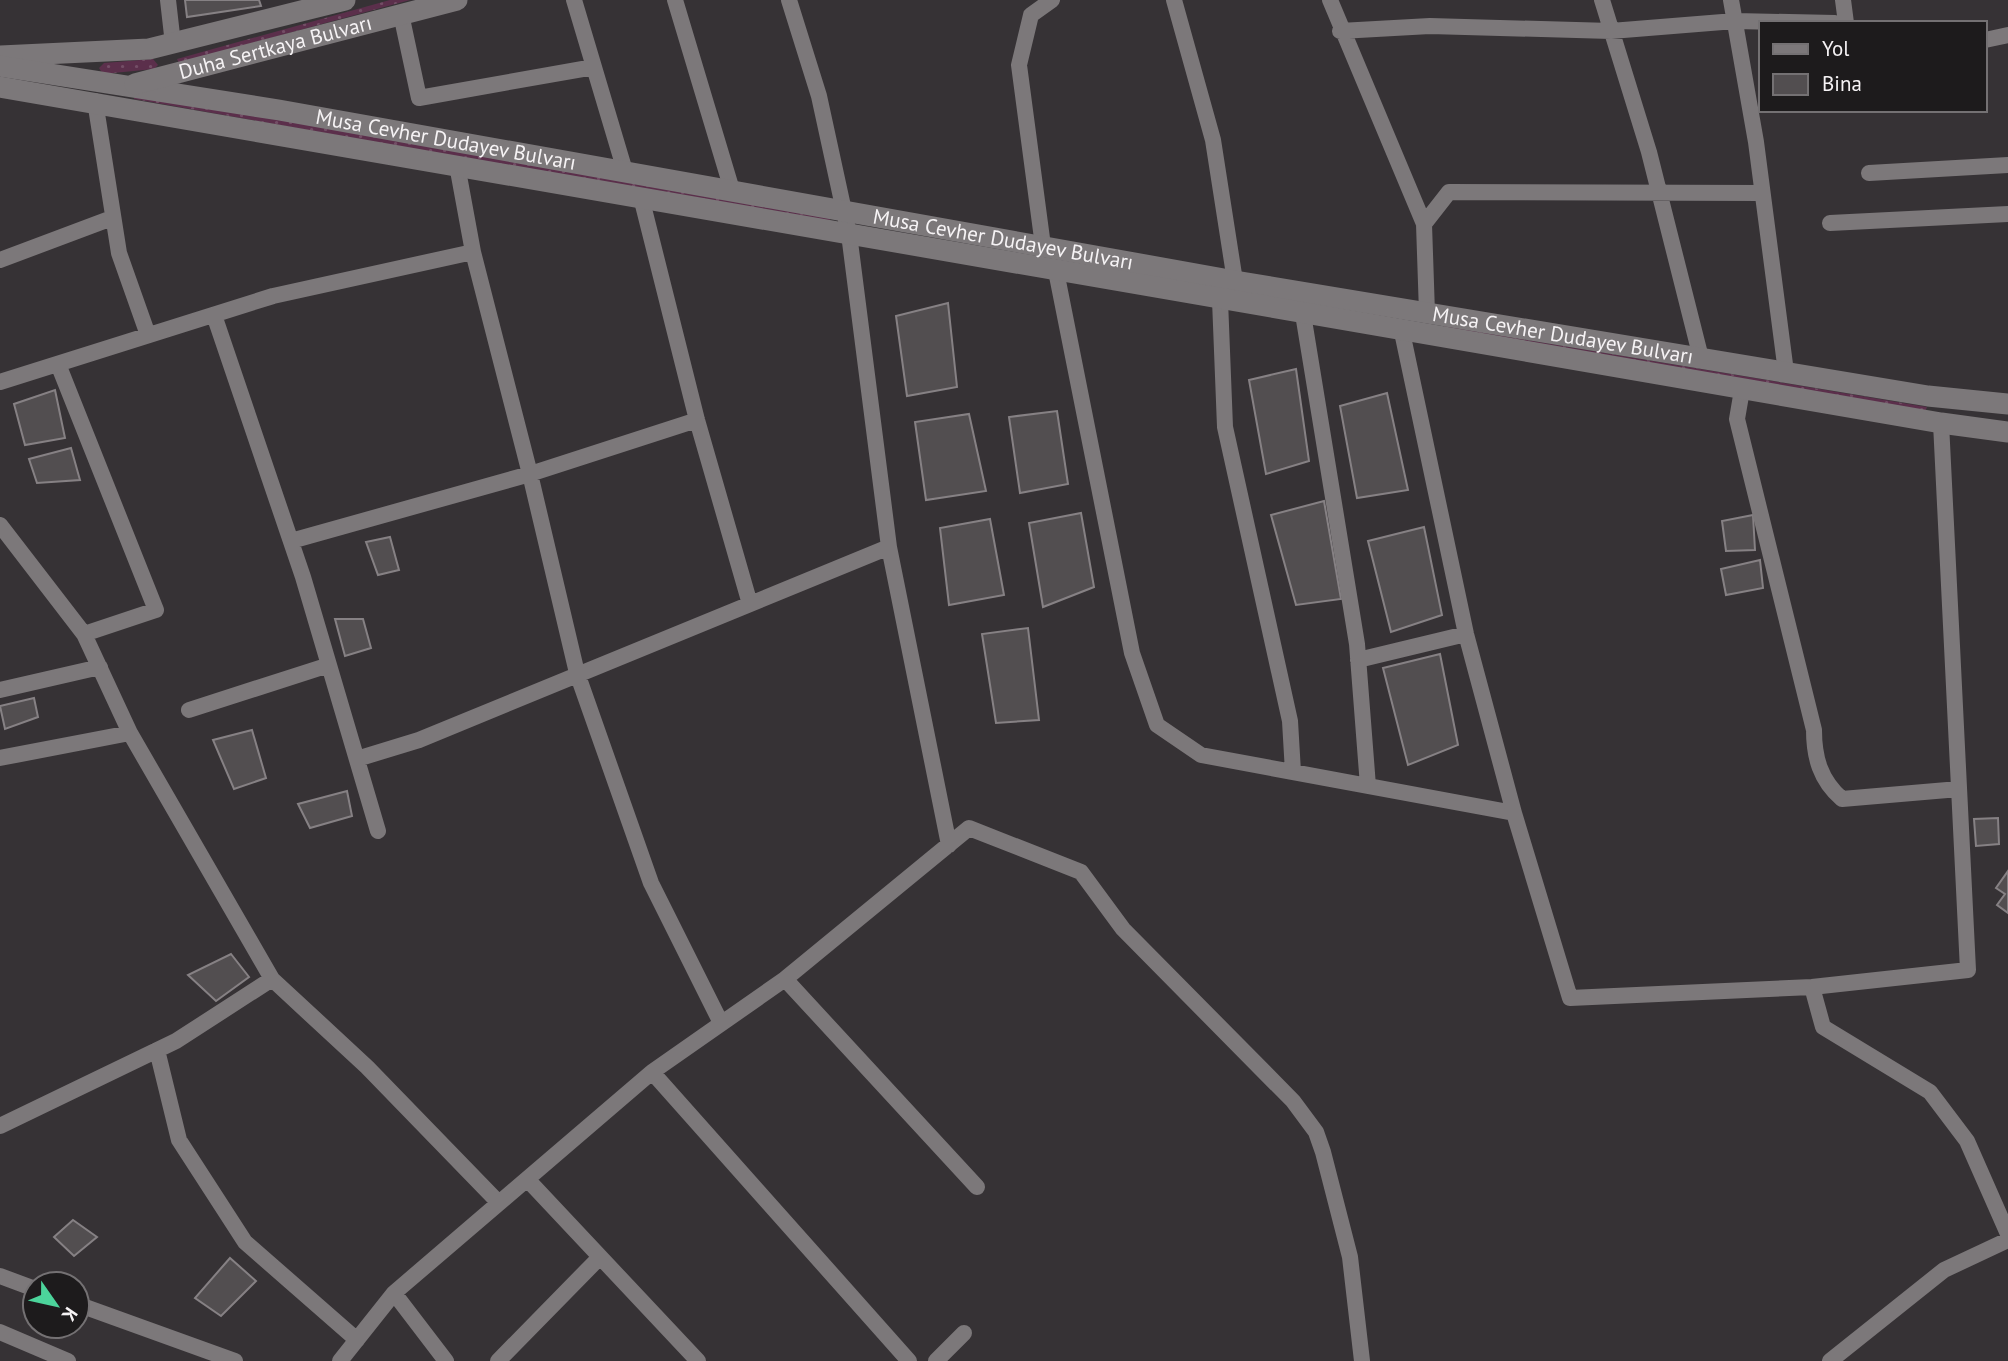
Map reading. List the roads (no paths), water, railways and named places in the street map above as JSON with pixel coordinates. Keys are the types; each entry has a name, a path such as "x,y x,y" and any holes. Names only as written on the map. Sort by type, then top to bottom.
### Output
{"main road":[{"name":"Duha Sertkaya Bulvarı","path":"0,56 149,49 345,0"},
{"name":"Duha Sertkaya Bulvarı","path":"95,101 128,86 401,14 426,4 457,0"},
{"name":"Musa Cevher Dudayev Bulvarı","path":"0,66 625,171 1235,281 1954,400 2008,404"},
{"name":"Musa Cevher Dudayev Bulvarı","path":"0,87 95,101 1402,332 2004,433"}],"street":[{"path":"168,0 173,44"},
{"path":"574,0 625,171"},
{"path":"675,0 732,190"},
{"path":"789,0 818,96 849,234 889,547 949,845"},
{"path":"1043,246 1019,65 1031,16 1052,0"},
{"path":"1174,0 1213,140 1235,281"},
{"path":"1330,0 1340,31 1424,224 1427,313"},
{"path":"1602,0 1649,152 1701,358"},
{"path":"1731,0 1755,96 1762,193 1786,372"},
{"path":"1843,0 1846,21"},
{"path":"401,14 419,98 594,66"},
{"path":"1340,31 1430,26 1611,31 1735,20 1768,21"},
{"path":"1987,40 2008,35"},
{"path":"95,101 119,253 148,335"},
{"path":"457,165 473,252 530,474 576,673 651,883 721,1024"},
{"path":"1869,173 2008,165"},
{"path":"1424,224 1449,192 1762,193"},
{"path":"641,197 697,420 750,604"},
{"path":"1830,223 2008,214"},
{"path":"0,260 112,218"},
{"path":"0,382 273,296 473,252"},
{"path":"1056,271 1132,653 1157,725 1201,755 1514,813"},
{"path":"1220,300 1224,427 1290,720 1293,772"},
{"path":"215,314 291,541 378,831"},
{"path":"1303,314 1358,660 1368,786"},
{"path":"1402,332 1466,634 1514,813 1570,998 1812,987 1968,970 1941,423"},
{"path":"58,364 156,610 84,634"},
{"path":"1742,390 1737,419 1814,730 1814,751 1826,785 1842,799 1959,789"},
{"path":"291,541 530,474 697,420"},
{"path":"0,525 84,634 130,733 272,979 367,1067 499,1203"},
{"path":"357,759 419,740 576,673 889,547"},
{"path":"1358,660 1466,634"},
{"path":"189,710 329,665"},
{"path":"0,690 100,667"},
{"path":"0,758 130,733"},
{"path":"340,1361 394,1293 652,1072 785,979 969,828 1081,872 1123,929 1293,1101 1316,1132 1350,1257 1362,1361"},
{"path":"0,1126 157,1050 272,979"},
{"path":"785,979 977,1187"},
{"path":"1812,987 1823,1027 1930,1092 1967,1141 2008,1234"},
{"path":"157,1050 179,1140 245,1242 356,1340"},
{"path":"652,1072 909,1361"},
{"path":"527,1179 698,1361"},
{"path":"1830,1361 1944,1270 2008,1240"},
{"path":"498,1361 600,1257"},
{"path":"0,1276 21,1284"},
{"path":"394,1293 446,1361"},
{"path":"91,1309 235,1361"},
{"path":"0,1332 68,1361"},
{"path":"936,1361 964,1333"}]}
